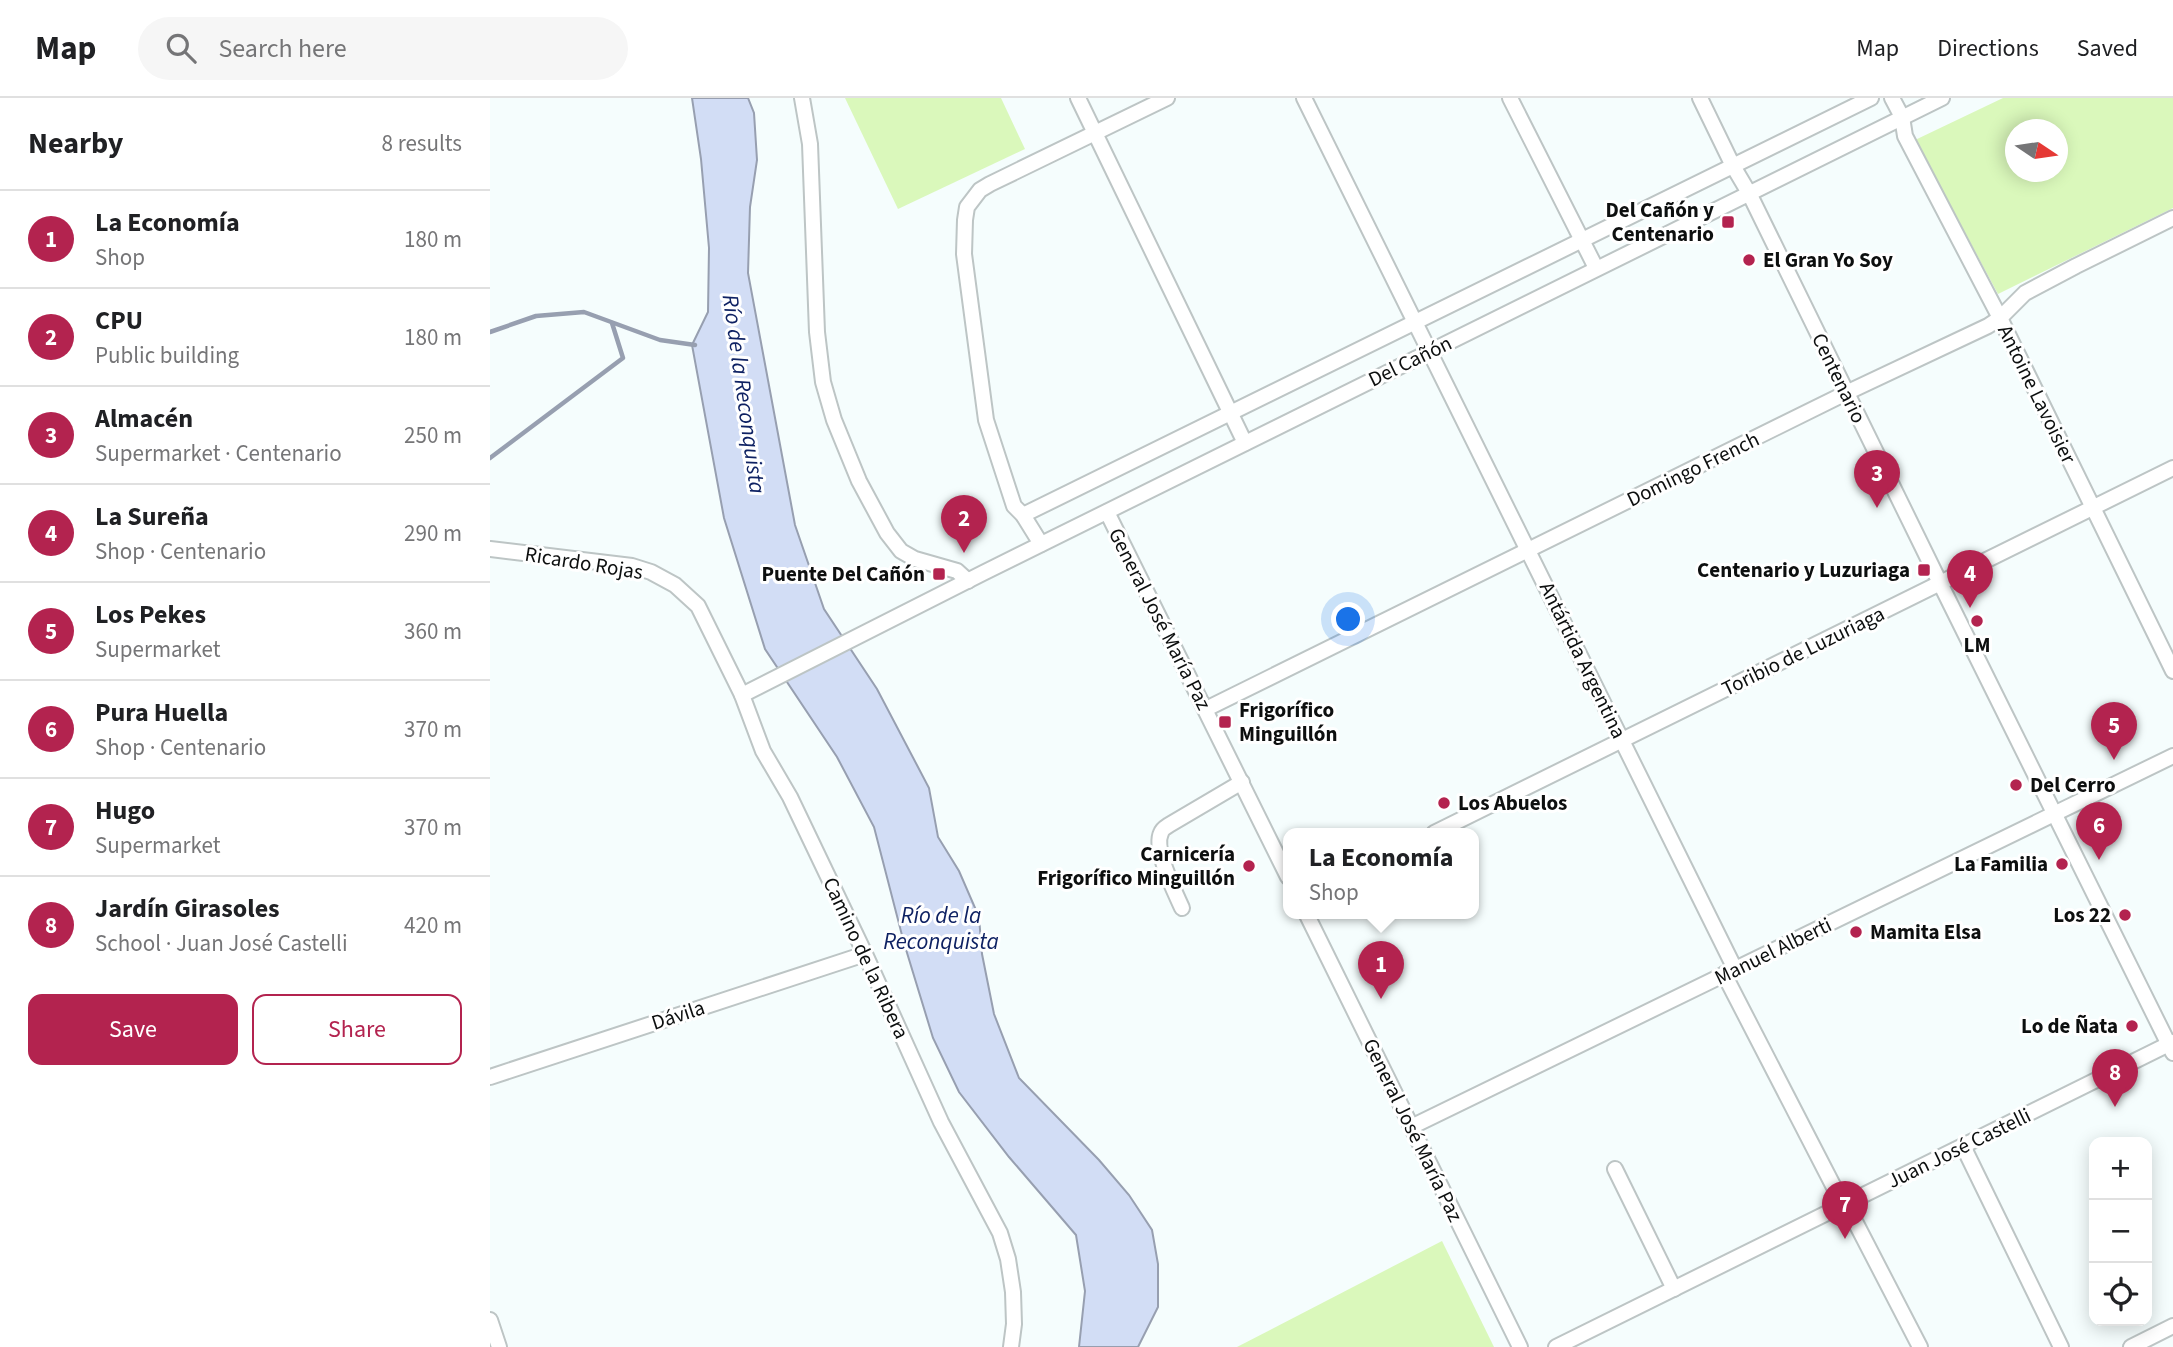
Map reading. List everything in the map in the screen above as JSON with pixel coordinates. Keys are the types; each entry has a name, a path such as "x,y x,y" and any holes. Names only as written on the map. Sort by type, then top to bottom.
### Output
{"street":[{"path":"802,98 810,144 817,332 823,382 834,420 859,481 887,533 901,551 915,559 957,571 968,581"},
{"path":"1078,98 1245,443"},
{"path":"1041,544 1023,515 1014,506 986,420 964,254 967,207 980,190 990,184 1167,98"},
{"name":"Antártida Argentina","path":"1304,98 1622,740 1838,1195 1846,1204 1920,1347"},
{"path":"1510,98 1596,268"},
{"path":"1700,98 1733,166 1749,192"},
{"name":"Del Cañón","path":"1023,515 1871,98"},
{"path":"1892,98 1902,117"},
{"name":"Del Cañón","path":"742,695 1942,98"},
{"name":"Antoine Lavoisier","path":"1902,117 1905,136 2000,318 2173,671"},
{"name":"Centenario","path":"1749,192 1846,393 2172,1047"},
{"name":"Domingo French","path":"1206,709 1846,393 1988,326 2025,293 2173,218"},
{"name":"Toribio de Luzuriaga","path":"1444,828 2173,468"},
{"name":"General José María Paz","path":"1107,512 1283,867"},
{"name":"Ricardo Rojas","path":"490,549 632,566 675,585"},
{"name":"Camino de la Ribera","path":"675,585 698,606 742,695 763,751 790,797 866,954 941,1122 1000,1233 1009,1259 1013,1292 1014,1324 1011,1347"},
{"name":"Manuel Alberti","path":"1411,1127 2173,757"},
{"path":"1182,908 1167,872 1160,846 1161,833 1169,825 1242,782"},
{"name":"General José María Paz","path":"1309,919 1520,1347"},
{"name":"Dávila","path":"490,1077 866,954"},
{"name":"Juan José Castelli","path":"1556,1347 1963,1146 2172,1047"},
{"path":"1963,1146 2061,1347"},
{"path":"1615,1169 1674,1289"},
{"path":"490,1320 499,1347"},
{"path":"2131,1347 2173,1326"}],"green space":[{"path":"845,98 1001,98 1025,149 898,209"},
{"path":"2003,98 2173,98 2173,208 1998,294 1915,140"},
{"path":"1442,1241 1494,1347 1237,1347"}],"water":[{"name":"Río de la Reconquista","path":"692,98 748,98 754,113 757,160 750,207 748,273 795,525 824,609 877,689 929,788 938,837 959,871 979,917 982,954 994,1014 1019,1078 1099,1160 1129,1195 1152,1230 1158,1264 1158,1307 1138,1347 1079,1347 1085,1291 1076,1235 1009,1157 959,1092 933,1038 904,943 874,827 837,757 765,649 724,518 692,345 708,312 709,248"}],"waterway":[{"path":"490,332 536,316 584,312 660,340 695,345"},
{"path":"490,458 623,358 612,323"}],"place":[{"name":"Del Cañón y Centenario","path":"1728,222"},
{"name":"El Gran Yo Soy","path":"1749,260"},
{"name":"Almacén","path":"1877,508"},
{"name":"CPU","path":"964,553"},
{"name":"Centenario y Luzuriaga","path":"1924,570"},
{"name":"Puente Del Cañón","path":"939,574"},
{"name":"La Sureña","path":"1970,608"},
{"name":"LM","path":"1977,621"},
{"name":"Frigorífico Minguillón","path":"1225,722"},
{"name":"Los Pekes","path":"2114,760"},
{"name":"Del Cerro","path":"2016,785"},
{"name":"Los Abuelos","path":"1444,803"},
{"name":"Pura Huella","path":"2099,860"},
{"name":"La Familia","path":"2062,864"},
{"name":"Carnicería Frigorífico Minguillón","path":"1249,866"},
{"name":"Los 22","path":"2125,915"},
{"name":"Mamita Elsa","path":"1856,932"},
{"name":"La Economía","path":"1381,999"},
{"name":"Lo de Ñata","path":"2132,1026"},
{"name":"Jardín Girasoles","path":"2115,1107"},
{"name":"Hugo","path":"1845,1239"}]}
